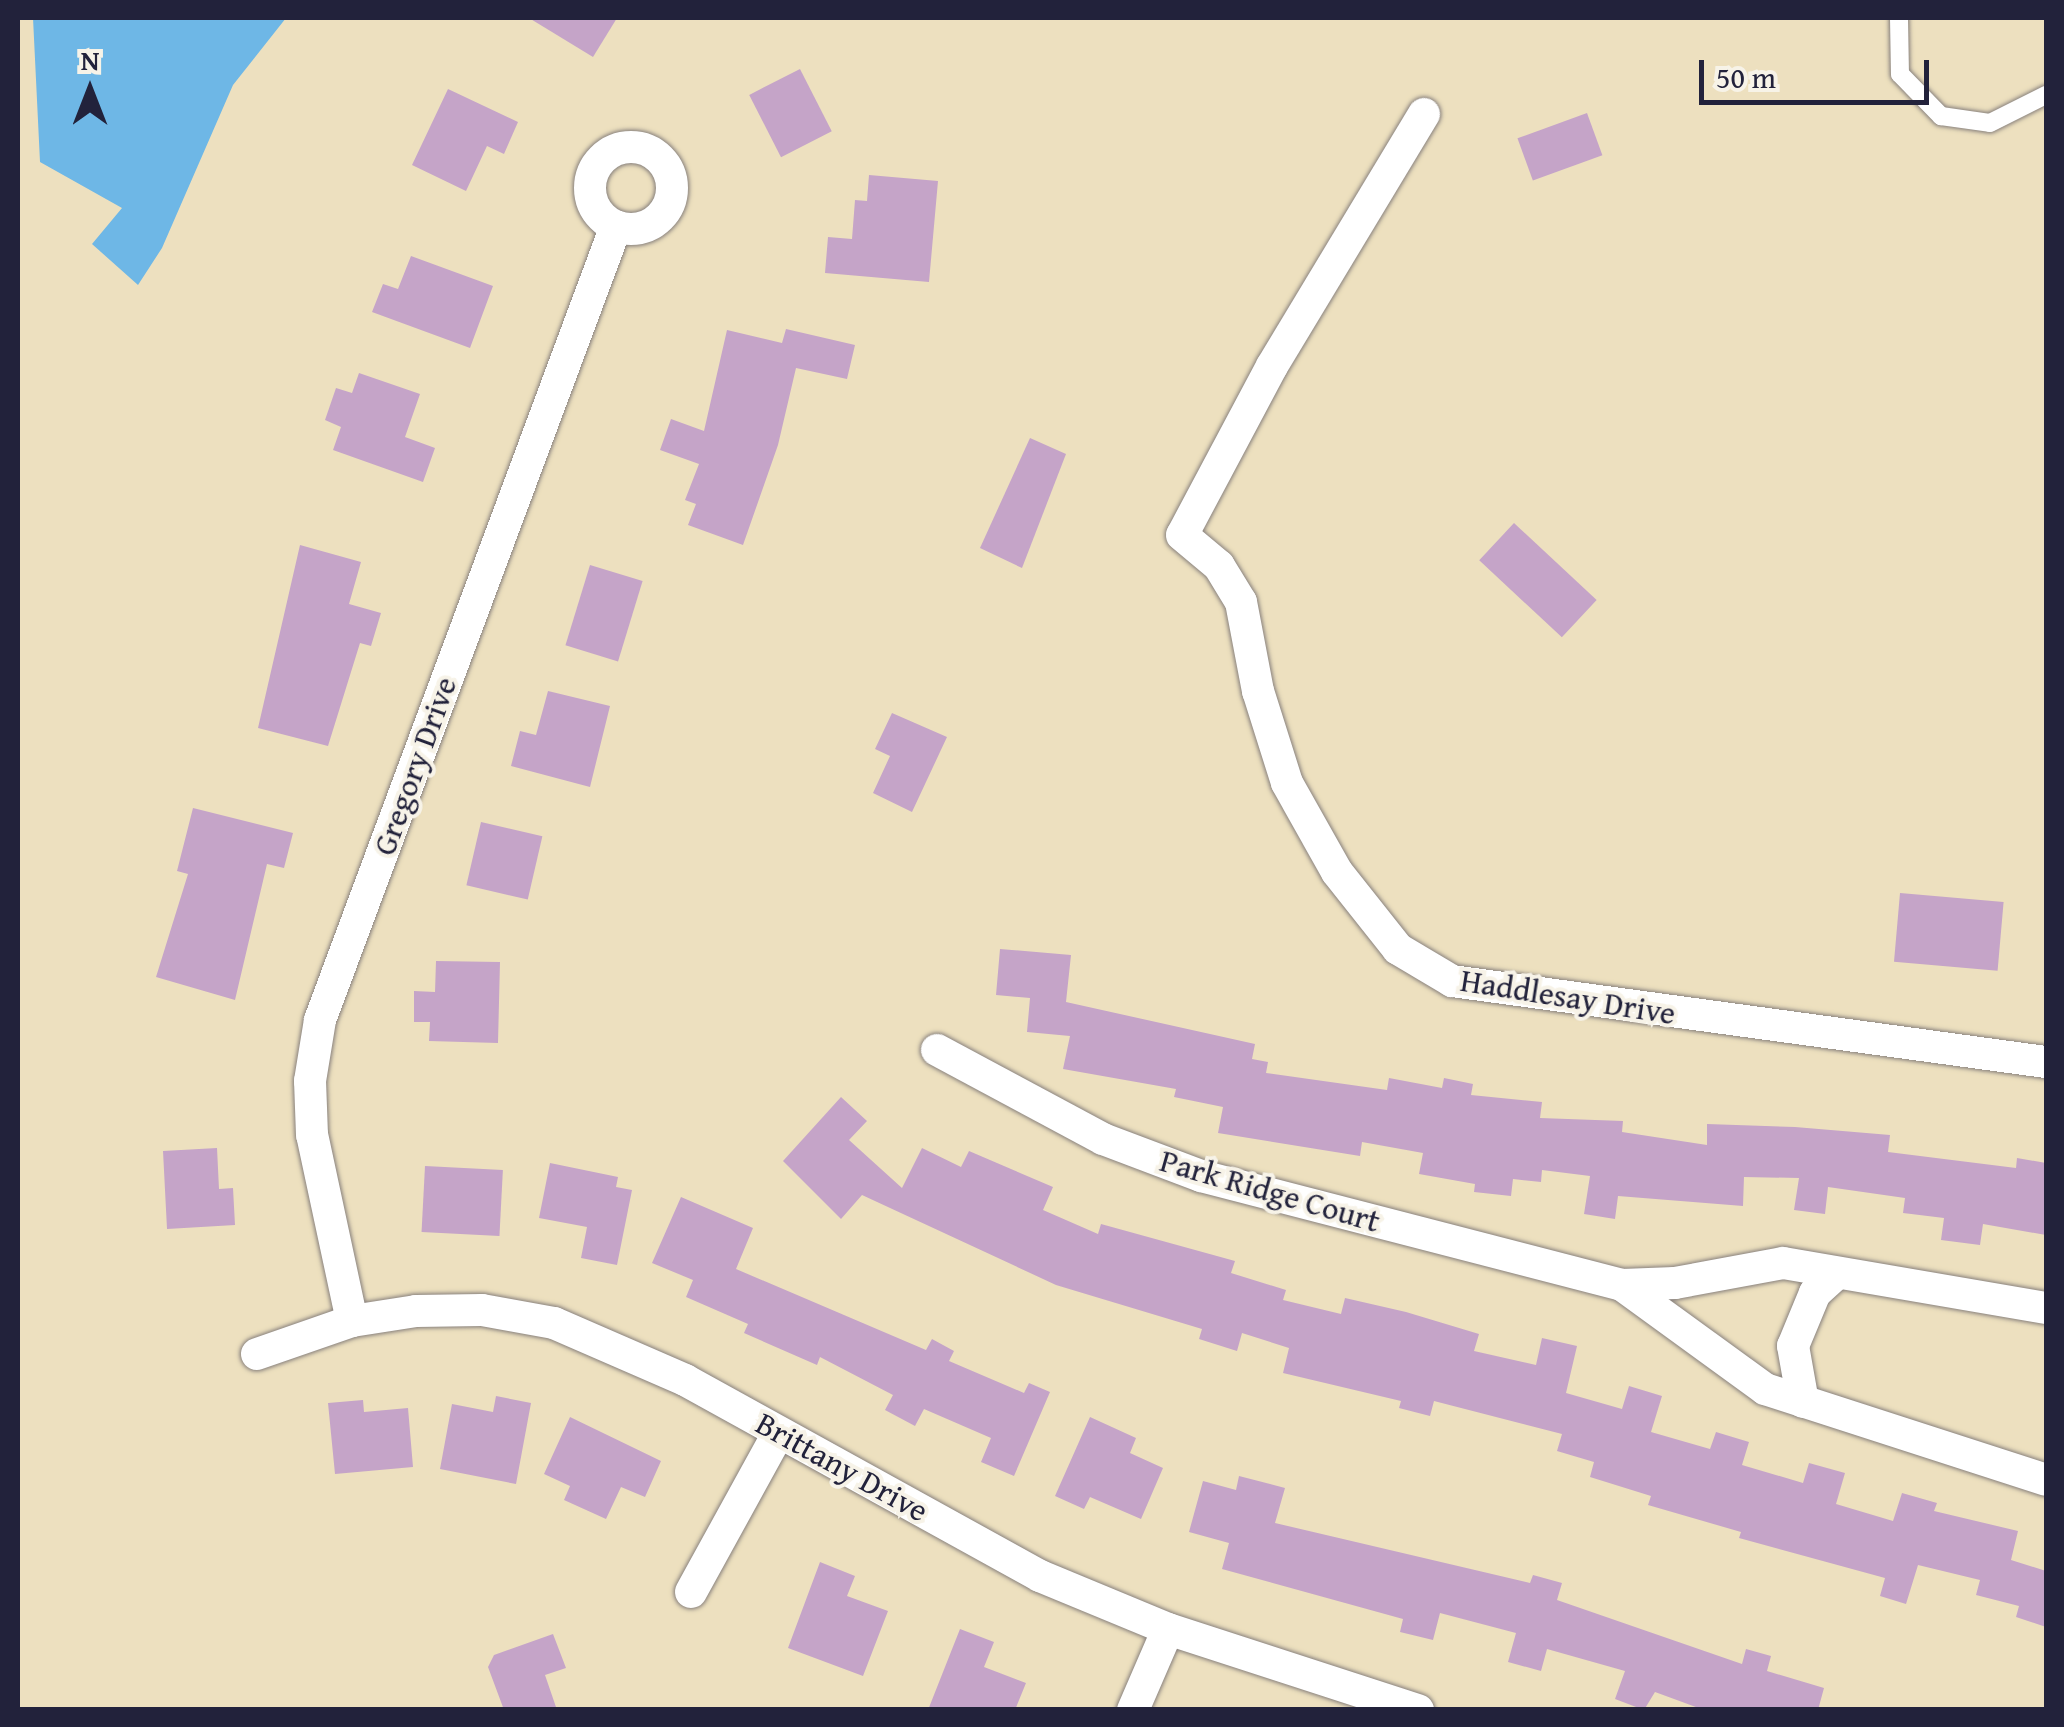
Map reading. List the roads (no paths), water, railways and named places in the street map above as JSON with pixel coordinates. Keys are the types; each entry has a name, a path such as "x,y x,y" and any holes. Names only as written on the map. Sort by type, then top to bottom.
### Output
{"street":[{"name":"Haddlesay Drive","path":"1424,114 1272,366 1182,536 1220,566 1241,602 1258,691 1287,783 1338,872 1398,949 1452,981 2046,1062"},
{"name":"Gregory Drive","path":"352,1321 312,1136 310,1081 320,1020 616,226"},
{"name":"Park Ridge Court","path":"937,1050 1103,1140 1201,1176 1622,1285 1675,1283 1756,1264 1837,1273 2046,1308"},
{"path":"1803,1402 1797,1332 1815,1293 1837,1273"},
{"name":"Park Ridge Court","path":"1622,1285 1738,1374 1803,1402 2046,1480"},
{"name":"Brittany Drive","path":"257,1354 352,1321 482,1310 554,1323 686,1380 1040,1576 1168,1629 1418,1710"},
{"path":"691,1592 778,1434"},
{"path":"1133,1710 1168,1629"}],"lane":[{"path":"1899,18 1900,74 1923,104 1941,116 1990,123 2046,94"}],"water":[{"path":"33,18 286,18 233,85 162,248 138,285 92,244 122,208 40,162"}]}
